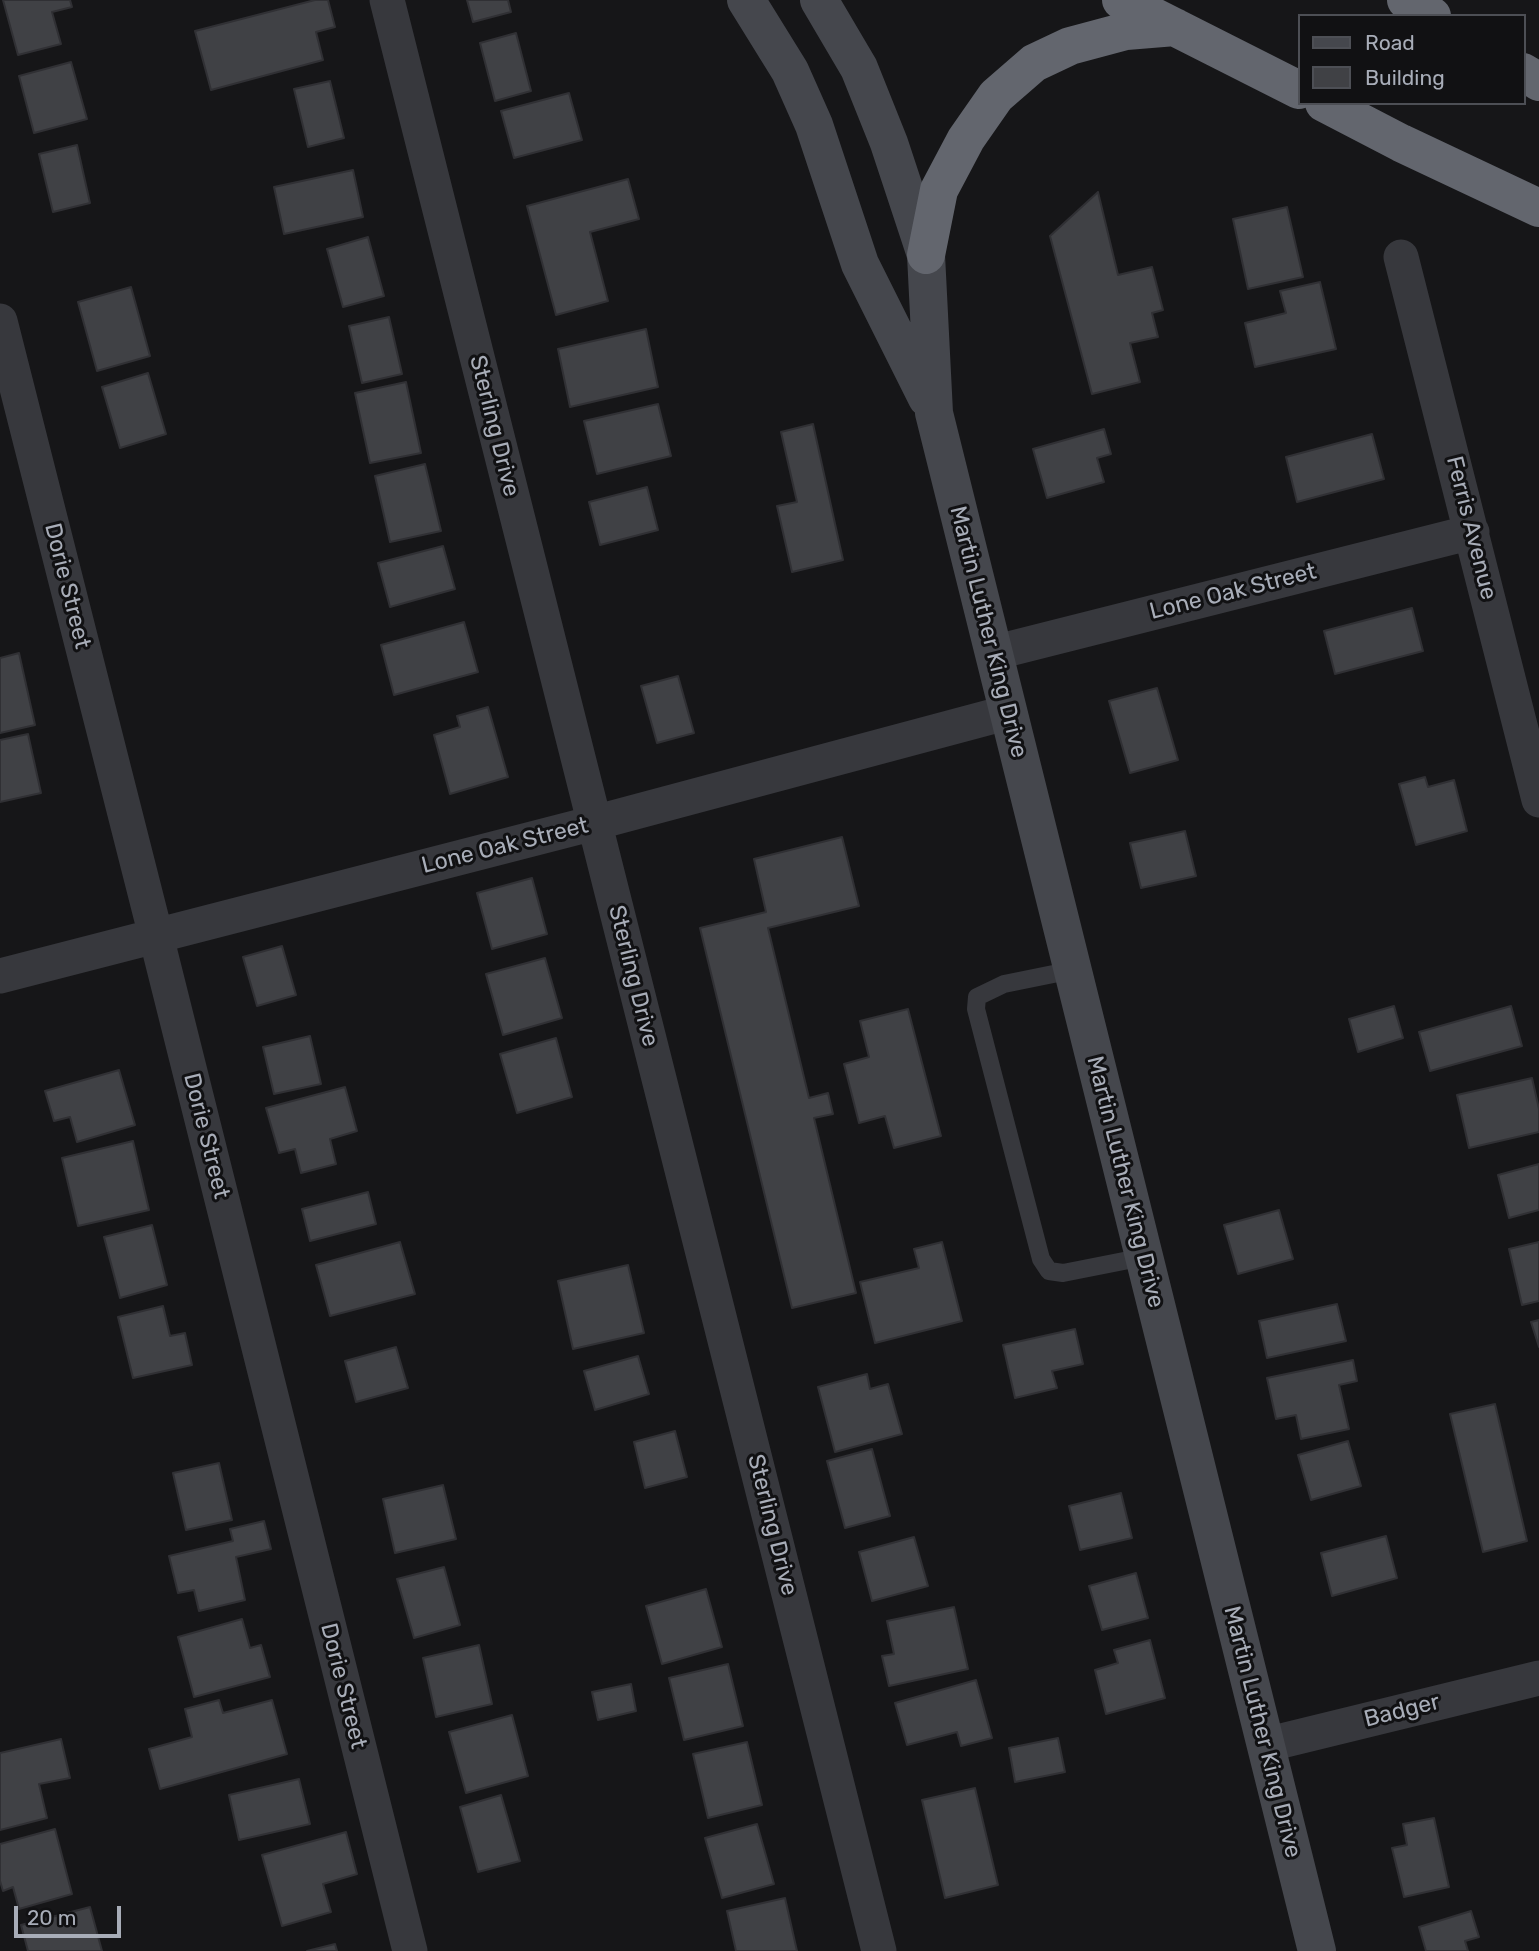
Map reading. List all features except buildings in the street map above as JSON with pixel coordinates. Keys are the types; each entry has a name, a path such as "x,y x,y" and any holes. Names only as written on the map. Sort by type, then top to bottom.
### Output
{"highway":[{"path":"1121,0 1298,89"},
{"path":"1406,0 1429,14"},
{"path":"926,255 939,190 966,139 996,96 1034,63 1070,46 1126,31 1175,27"},
{"path":"1328,105 1539,208"}],"main road":[{"name":"Martin Luther King Drive","path":"746,0 790,71 814,125 860,264 934,413"},
{"name":"Martin Luther King Drive","path":"819,0 859,68 889,144 926,255 934,413 1317,1951"}],"street":[{"name":"Sterling Drive","path":"387,0 879,1951"},
{"name":"Ferris Avenue","path":"1401,257 1539,800"},
{"name":"Dorie Street","path":"0,321 410,1951"},
{"name":"Lone Oak Street","path":"993,653 1472,532"},
{"name":"Lone Oak Street","path":"0,976 594,823 1009,712"},
{"name":"Badger","path":"1265,1745 1539,1678"}],"lane":[{"path":"1073,970 1004,984 977,997 976,1009 1041,1259 1049,1271 1063,1273 1144,1257"}]}
